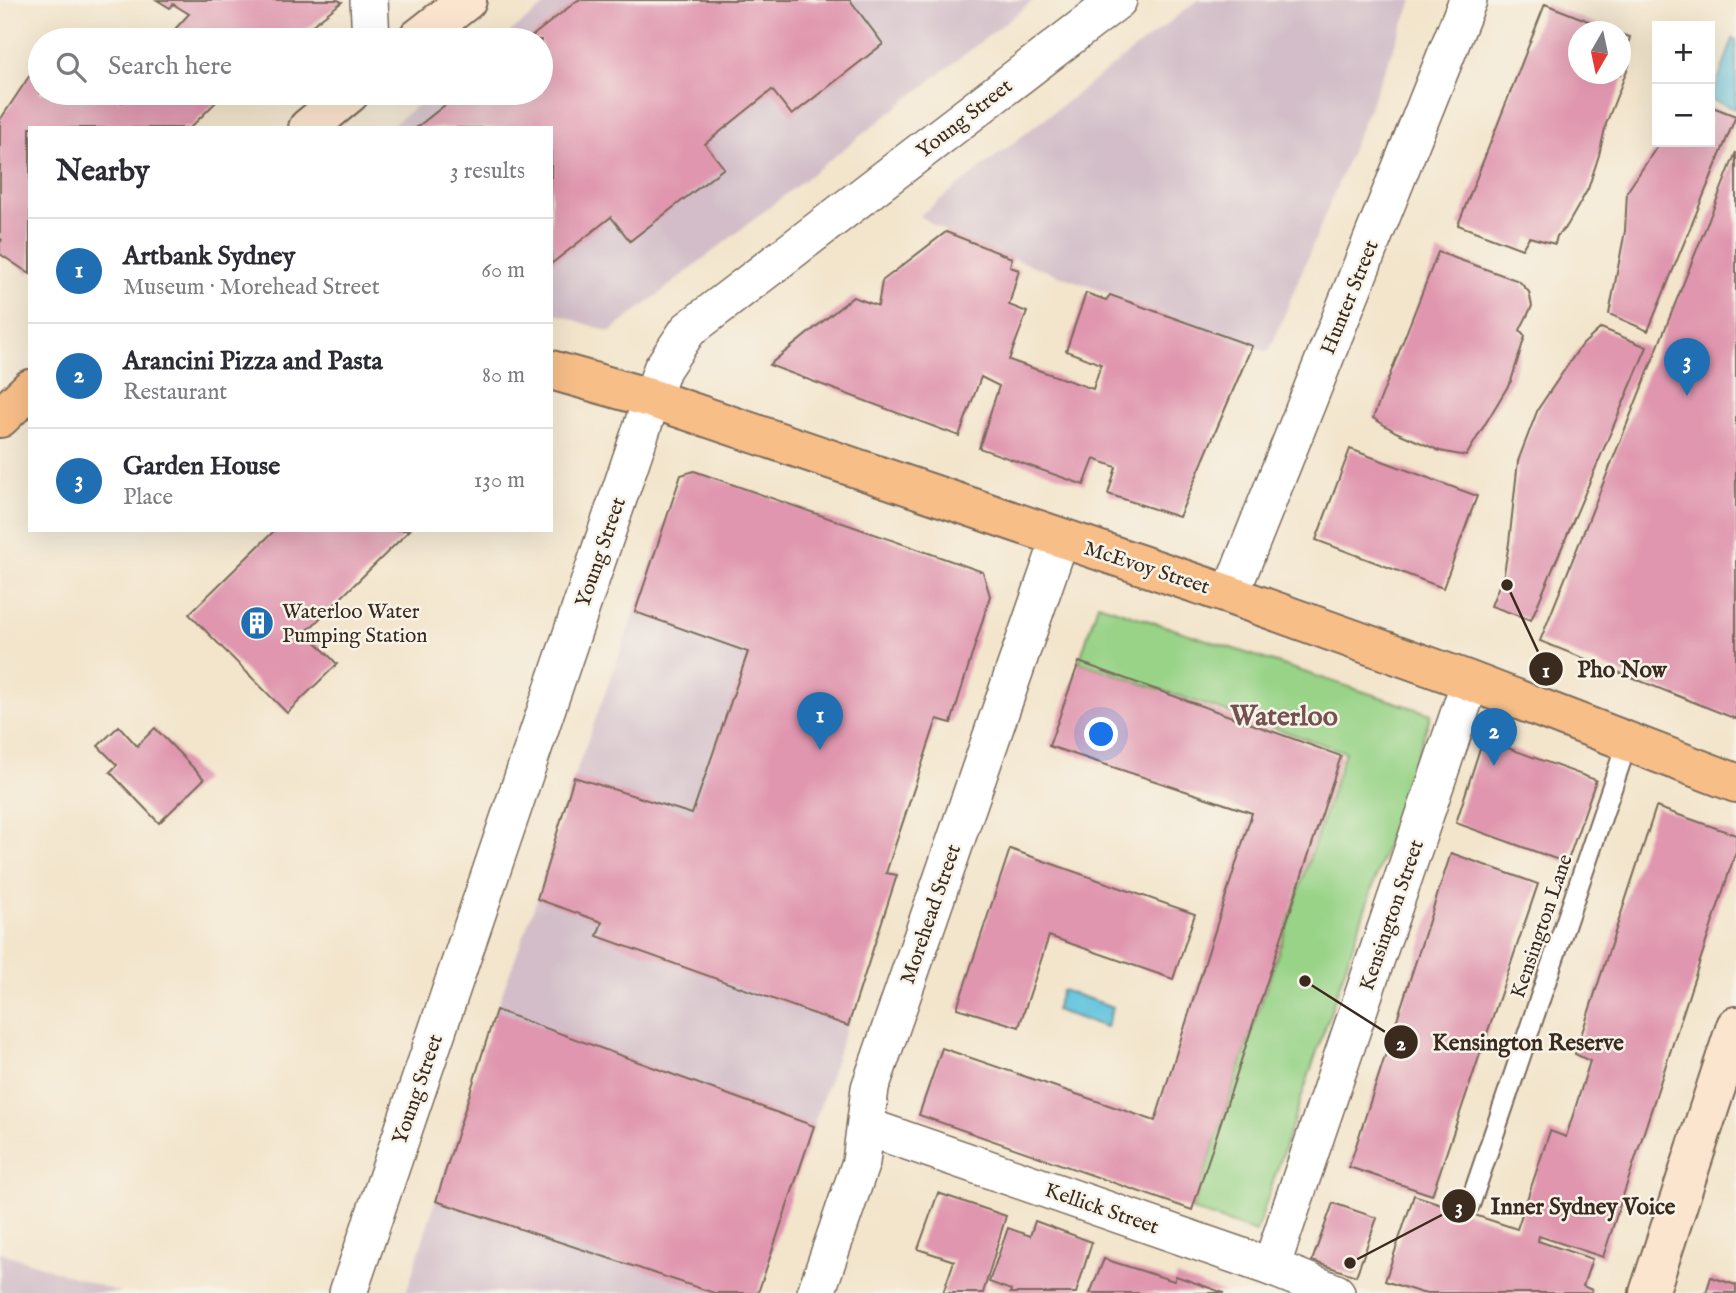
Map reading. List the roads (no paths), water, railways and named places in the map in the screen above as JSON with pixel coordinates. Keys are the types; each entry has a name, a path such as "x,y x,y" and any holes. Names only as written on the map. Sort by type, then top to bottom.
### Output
{"main road":[{"path":"431,28 467,0"},
{"path":"311,126 336,105"},
{"name":"McEvoy Street","path":"553,371 653,399 1230,595 1471,682 1736,783"},
{"path":"0,418 28,391"},
{"path":"1649,1293 1736,1026"}],"street":[{"path":"369,0 370,28"},
{"name":"Young Street","path":"348,1293 662,369 688,330 1118,0"},
{"name":"Hunter Street","path":"1230,595 1468,0"},
{"name":"Morehead Street","path":"816,1293 861,1162 870,1088 1060,538"},
{"name":"Kensington Street","path":"1271,1267 1471,682"},
{"name":"Kellick Street","path":"867,1126 1271,1267 1336,1293"}],"lane":[{"name":"Kensington Lane","path":"1469,1204 1627,743"}],"water":[{"path":"1733,39 1736,40 1736,109 1715,101 1715,89"},
{"path":"1062,990 1113,1007 1106,1027 1055,1010"}],"place":[{"name":"Garden House","path":"1687,396"},
{"name":"Pho Now","path":"1507,585"},
{"name":"Waterloo Water Pumping Station","path":"257,623"},
{"name":"Artbank Sydney","path":"820,750"},
{"name":"Arancini Pizza and Pasta","path":"1494,766"},
{"name":"Kensington Reserve","path":"1305,981"},
{"name":"Inner Sydney Voice","path":"1350,1263"}],"district":[{"name":"Waterloo","path":"1284,715"}]}
